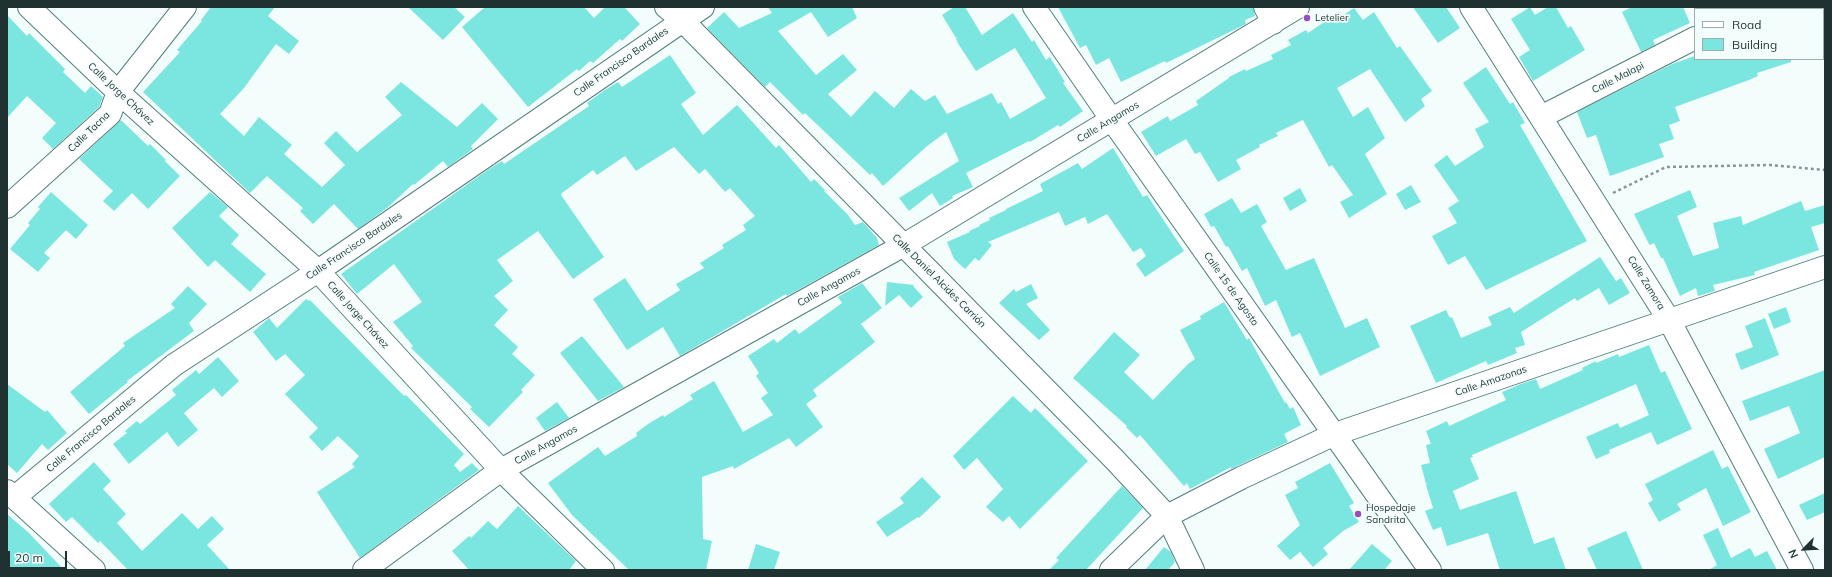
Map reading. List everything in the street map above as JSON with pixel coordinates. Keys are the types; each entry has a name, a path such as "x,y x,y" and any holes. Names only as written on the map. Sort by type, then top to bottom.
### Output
{"street":[{"name":"Calle Jorge Chávez","path":"29,7 118,92 318,271 500,470 603,570"},
{"name":"Calle Tacna","path":"7,208 110,114 118,92 185,7"},
{"name":"Calle Francisco Bardales","path":"11,494 174,365 318,271 674,14 703,7"},
{"name":"Calle 15 de Agosto","path":"1034,7 1112,120 1430,570"},
{"name":"Calle Angamos","path":"364,570 500,470 904,245 1112,120 1269,15 1298,7"},
{"name":"Calle Zamora","path":"1470,7 1669,320 1802,570"},
{"name":"Calle Daniel Alcides Carrión","path":"674,14 1115,460 1167,516 1193,570"},
{"name":"Calle Malapi","path":"1541,117 1694,39"},
{"name":"Calle Amazonas","path":"1111,570 1167,516 1241,478 1335,434 1825,267"},
{"path":"11,494 94,570"}],"path":[{"path":"1594,202 1666,168 1770,165 1825,170"}],"building":[{"path":"211,7 275,7 268,16 299,41 289,54 276,44 244,88 220,114 244,136 259,117 292,145 284,154 322,187 345,165 324,143 336,131 357,152 402,115 385,97 401,82 457,127 482,103 498,119 471,146 473,149 448,167 443,161 414,185 413,184 387,208 358,229 334,204 313,224 300,211 303,208 267,176 250,193 143,92 180,52 177,50 202,21 201,20"},
{"path":"408,7 454,7 465,17 443,40"},
{"path":"485,7 584,7 594,18 605,7 624,7 640,24 622,41 620,39 593,63 590,61 579,71 577,69 528,107 462,27"},
{"path":"768,7 852,7 857,18 828,37 811,12 778,31 816,75 843,54 857,70 828,94 851,117 875,91 894,108 911,89 925,101 935,95 947,114 992,93 998,104 1001,102 1010,119 1046,98 1015,48 976,71 959,45 956,39 958,37 956,38 942,15 954,7 965,7 982,35 1013,13 1032,42 1034,40 1046,60 1050,57 1065,82 1063,83 1083,111 1060,127 1058,125 1030,142 1029,141 966,173 973,187 952,196 953,198 940,206 932,193 909,211 899,198 959,161 946,132 926,147 883,186 872,173 870,175 805,113 803,115 770,82 765,87 707,28 724,12 739,28 772,13"},
{"path":"1058,7 1253,7 1255,16 1245,20 1246,24 1166,63 1165,61 1121,82 1109,58 1096,65 1086,45 1080,48"},
{"path":"1413,7 1446,7 1460,28 1438,43"},
{"path":"1530,7 1535,15 1548,7 1556,7 1568,28 1571,26 1585,50 1533,81 1519,57 1530,50 1511,19"},
{"path":"1632,7 1683,7 1690,23 1653,40 1655,45 1641,52 1622,12"},
{"path":"1354,8 1363,20 1374,12 1397,48 1400,46 1432,91 1421,99 1425,106 1405,122 1370,69 1337,88 1353,117 1368,107 1385,138 1365,154 1387,194 1349,218 1340,202 1353,195 1332,165 1329,167 1303,120 1276,133 1278,136 1259,145 1260,147 1236,160 1241,169 1218,182 1200,152 1195,154 1186,139 1156,156 1141,132 1168,116 1170,121 1198,105 1196,101 1229,77 1245,69 1246,71 1273,59 1271,55 1291,45 1288,40 1306,30 1308,33 1339,12 1342,16"},
{"path":"7,15 27,36 29,33 65,69 63,72 85,93 91,86 103,97 99,107 53,149 42,138 56,123 27,96 7,118"},
{"path":"670,55 696,93 681,104 703,135 737,105 776,148 779,145 811,182 814,179 825,190 824,191 848,215 855,225 863,222 877,238 879,245 787,296 786,294 680,356 663,327 627,350 593,299 625,278 647,311 680,290 676,284 704,268 700,263 724,248 722,245 746,230 743,225 755,216 730,188 725,192 705,169 699,174 674,147 636,171 625,156 597,175 593,170 561,195 604,257 573,279 538,231 497,260 513,281 494,296 508,310 494,325 518,347 512,354 535,375 521,390 523,392 489,427 470,409 472,407 411,348 413,346 393,322 422,302 394,264 357,294 341,274 489,169 502,161 504,164 589,106 587,103 605,90 618,82 622,87"},
{"path":"1694,56 1694,60 1791,60 1791,62 1757,73 1758,76 1749,80 1675,107 1680,121 1669,125 1674,139 1659,144 1664,157 1610,176 1596,135 1587,138 1577,112 1672,64"},
{"path":"1486,67 1510,104 1513,102 1525,123 1520,125 1587,241 1486,290 1465,256 1448,265 1432,236 1457,223 1448,208 1459,201 1434,165 1447,155 1455,166 1484,147 1475,129 1489,122 1463,83"},
{"path":"121,120 148,146 150,144 180,176 148,209 132,193 114,211 103,201 113,191 79,159"},
{"path":"1113,148 1143,197 1147,195 1184,251 1145,277 1136,264 1146,256 1141,248 1133,252 1107,214 1088,224 1085,217 1065,226 1059,212 988,242 992,245 979,261 975,258 965,269 954,259 947,242 970,232 969,231 990,220 989,218 1043,191 1040,184 1078,163 1082,169"},
{"path":"1411,185 1421,202 1405,210 1396,194"},
{"path":"1300,188 1307,201 1290,211 1283,198"},
{"path":"1690,190 1697,207 1677,216 1693,256 1719,248 1713,223 1741,216 1743,225 1801,201 1805,211 1825,205 1825,223 1811,227 1819,250 1754,272 1755,275 1713,285 1715,291 1698,296 1696,288 1680,296 1663,258 1661,258 1654,243 1649,244 1634,214"},
{"path":"51,192 88,225 76,239 66,230 44,253 50,258 38,272 10,249 30,225 28,223 40,209 38,207"},
{"path":"210,192 228,207 219,216 239,235 231,244 266,274 250,292 215,260 208,267 172,228"},
{"path":"1232,198 1241,213 1257,204 1267,222 1261,226 1286,270 1314,258 1345,328 1367,318 1380,347 1320,376 1300,333 1292,337 1276,300 1265,306 1247,268 1242,271 1228,246 1226,247 1214,226 1211,227 1204,214"},
{"path":"1600,257 1616,281 1621,278 1630,293 1609,305 1599,288 1577,301 1575,298 1521,332 1525,345 1515,348 1517,353 1488,365 1486,361 1436,383 1410,326 1446,310 1450,318 1452,317 1461,338 1492,325 1488,317 1510,307 1514,313"},
{"path":"887,282 914,285 913,286 923,297 911,308 899,295 885,306"},
{"path":"862,283 882,308 861,324 875,342 813,390 817,396 806,404 823,427 796,447 789,438 734,469 733,466 702,477 703,539 712,541 706,570 629,570 572,515 548,483 598,447 605,456 637,436 636,433 648,424 663,415 664,417 693,399 690,395 714,381 743,432 773,415 761,398 768,393 756,376 759,373 748,356 774,339 777,343 795,329 799,334 842,303 838,297"},
{"path":"1031,284 1038,298 1026,304 1050,330 1039,340 999,303 1014,289 1016,292"},
{"path":"188,286 207,304 189,323 194,331 127,381 128,382 89,414 70,392 125,346 123,343 175,308 171,304"},
{"path":"306,299 309,301 310,300 404,396 406,395 464,454 454,465 460,472 472,463 479,470 360,558 317,492 355,467 352,464 359,456 338,436 322,451 309,437 318,428 285,394 305,375 285,354 276,361 253,332 269,318 277,328"},
{"path":"1224,302 1247,340 1249,338 1285,403 1286,402 1290,409 1293,407 1301,425 1284,434 1288,442 1231,469 1231,467 1190,489 1187,483 1184,486 1140,435 1137,438 1126,427 1127,426 1073,378 1114,332 1140,355 1124,372 1153,400 1188,364 1195,359 1180,330 1201,319 1200,316"},
{"path":"1786,307 1791,322 1774,329 1768,314"},
{"path":"1765,318 1779,355 1741,370 1735,354 1753,347 1745,326"},
{"path":"582,336 624,387 598,401 560,353"},
{"path":"1649,345 1661,373 1665,371 1692,429 1657,445 1651,432 1609,450 1610,453 1596,459 1586,437 1618,423 1620,428 1649,415 1636,384 1472,455 1473,457 1470,458 1479,479 1453,491 1460,510 1516,491 1534,544 1554,537 1566,570 1500,570 1488,533 1447,546 1441,527 1433,530 1425,511 1433,508 1426,485 1428,482 1426,484 1421,465 1430,463 1426,445 1431,444 1426,431 1447,421 1449,426 1506,400 1502,392 1521,384 1536,379 1540,389 1583,370 1582,368 1596,361 1596,363 1618,354 1619,357"},
{"path":"218,357 239,381 222,397 214,388 184,413 198,430 178,447 167,432 129,464 113,444 127,433 125,431 137,421 140,424 176,395 172,390 196,370 199,374"},
{"path":"1825,370 1825,457 1778,479 1764,449 1800,433 1789,406 1750,421 1742,401"},
{"path":"7,384 45,412 47,410 67,433 48,450 42,444 17,473 7,464"},
{"path":"1013,396 1031,413 1035,408 1088,461 1020,529 1009,516 1003,522 986,507 1003,489 977,458 964,470 953,456"},
{"path":"557,402 569,418 545,431 536,418"},
{"path":"1713,450 1722,469 1728,466 1751,512 1723,526 1706,488 1677,504 1681,510 1659,522 1648,503 1653,500 1645,484"},
{"path":"94,462 111,481 103,489 126,514 117,523 142,551 182,513 198,529 212,516 224,529 207,545 230,570 128,570 100,541 98,543 72,517 66,522 49,504"},
{"path":"1330,463 1354,503 1349,506 1359,522 1343,531 1323,548 1328,554 1313,567 1300,552 1290,560 1277,546 1300,525 1285,495 1298,488 1295,482"},
{"path":"922,477 941,497 919,518 918,517 887,537 876,522 904,503 900,498"},
{"path":"1122,486 1143,508 1086,570 1049,570 1059,560 1056,558"},
{"path":"1825,493 1825,512 1807,520 1799,505"},
{"path":"518,506 576,561 569,570 469,570 452,551 469,536 471,538 488,521 497,529"},
{"path":"7,514 29,533 64,570 7,570"},
{"path":"1718,528 1731,558 1750,548 1755,557 1767,551 1777,570 1709,570 1717,565 1703,535"},
{"path":"1626,531 1643,570 1597,570 1587,548"},
{"path":"756,544 780,552 774,570 748,570"},
{"path":"1372,544 1392,561 1384,570 1349,570"},
{"path":"1164,547 1171,552 1175,562 1168,570 1145,570"}],"place":[{"name":"Letelier","path":"1307,18"},
{"name":"Hospedaje Sandrita","path":"1358,514"}]}
